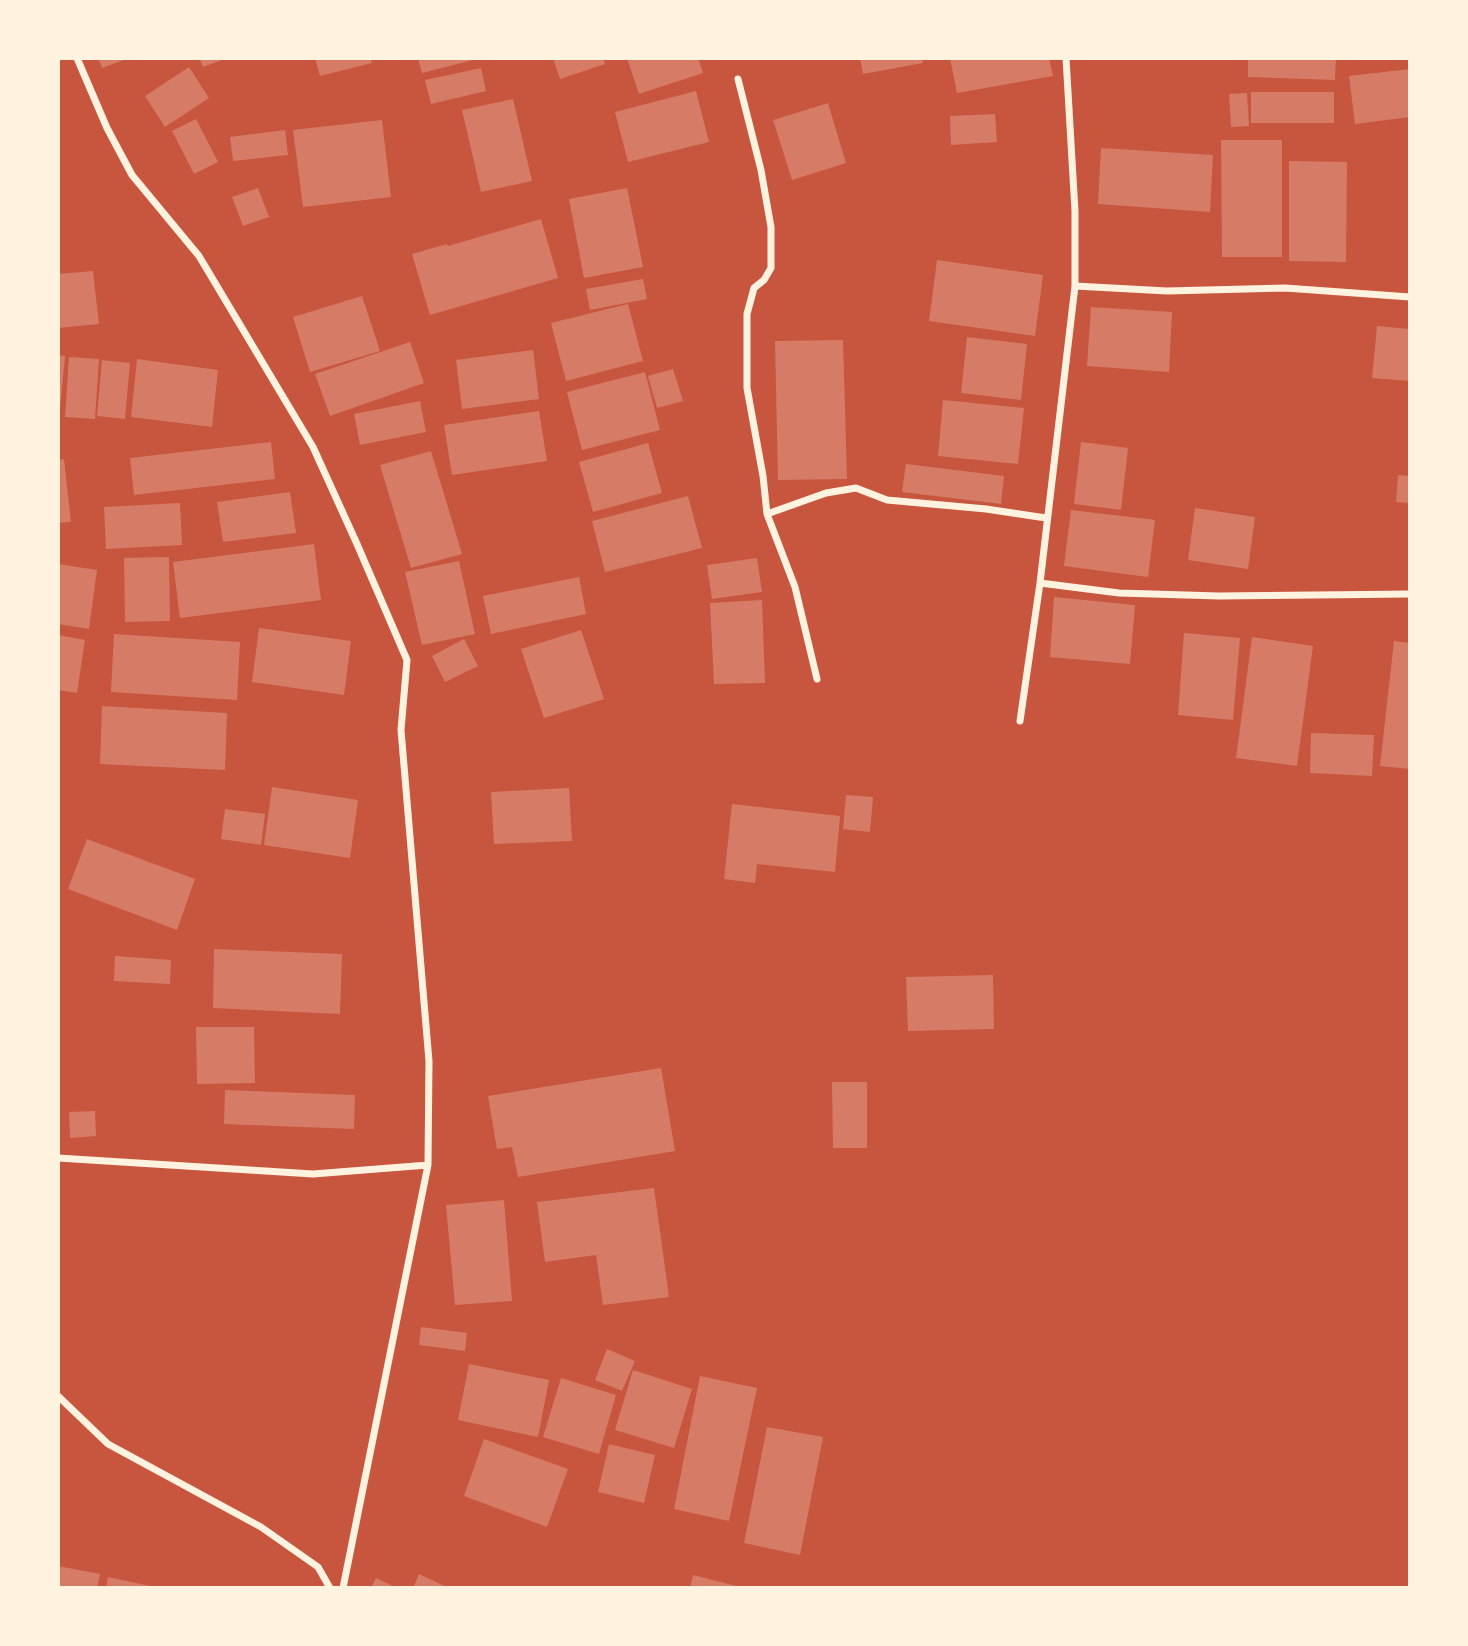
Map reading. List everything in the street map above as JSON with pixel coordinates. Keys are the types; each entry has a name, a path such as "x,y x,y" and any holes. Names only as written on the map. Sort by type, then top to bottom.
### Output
{"street":[{"path":"77,58 107,128 132,175 199,256 313,447 407,660 401,730 429,1061 428,1165 343,1588"},
{"path":"1020,721 1040,583 1075,286 1075,212 1066,58"},
{"path":"738,79 761,170 771,227 771,268 764,280 754,288 747,314 747,388 764,477 767,514 795,587 817,679"},
{"path":"1075,286 1167,292 1285,288 1410,297"},
{"path":"767,514 826,493 856,488 887,500 986,509 1046,518"},
{"path":"1040,583 1119,593 1410,594"},
{"path":"58,1158 313,1174 428,1165"},
{"path":"58,1396 108,1444 261,1527 318,1567 330,1588"}],"building":[{"path":"98,58 129,58 102,68"},
{"path":"199,58 227,58 203,67"},
{"path":"315,58 370,58 372,63 320,76"},
{"path":"418,58 477,58 477,59 422,73"},
{"path":"553,58 603,58 605,64 560,79"},
{"path":"627,58 698,58 703,73 639,94"},
{"path":"860,58 922,58 923,63 863,74"},
{"path":"950,58 1049,58 1053,76 957,93"},
{"path":"1248,58 1336,58 1335,80 1248,77"},
{"path":"189,67 209,98 165,127 145,96"},
{"path":"481,68 486,91 431,104 425,80"},
{"path":"1410,69 1410,117 1355,124 1349,76"},
{"path":"696,91 709,142 628,162 615,112"},
{"path":"1251,92 1334,92 1334,123 1251,123"},
{"path":"1247,93 1249,126 1231,127 1229,94"},
{"path":"513,99 532,181 481,192 462,110"},
{"path":"828,103 846,163 792,180 773,120"},
{"path":"995,114 997,142 951,145 950,116"},
{"path":"196,119 218,162 194,174 172,131"},
{"path":"382,120 391,197 303,207 293,130"},
{"path":"285,130 288,155 233,161 230,137"},
{"path":"1221,140 1282,140 1282,257 1222,257"},
{"path":"1101,148 1213,155 1210,212 1098,204"},
{"path":"1289,161 1347,162 1346,262 1289,261"},
{"path":"258,188 269,217 243,226 232,197"},
{"path":"627,188 643,267 584,278 569,199"},
{"path":"541,219 558,278 430,315 412,254"},
{"path":"937,260 1043,275 1035,336 929,321"},
{"path":"93,271 99,324 58,328 58,274"},
{"path":"643,279 647,299 590,310 586,289"},
{"path":"362,296 380,351 310,372 293,317"},
{"path":"628,304 643,361 566,381 551,323"},
{"path":"1091,307 1172,312 1169,372 1087,366"},
{"path":"1377,326 1410,329 1410,381 1372,378"},
{"path":"967,337 1027,344 1021,400 961,393"},
{"path":"843,340 847,479 778,480 775,341"},
{"path":"410,342 424,383 330,416 315,374"},
{"path":"533,350 539,399 462,409 456,360"},
{"path":"58,355 65,356 60,409 58,408"},
{"path":"69,357 99,359 95,419 65,417"},
{"path":"137,359 218,370 212,427 131,417"},
{"path":"102,360 130,363 125,419 97,416"},
{"path":"673,369 683,401 657,408 648,376"},
{"path":"645,372 660,430 582,450 567,392"},
{"path":"943,400 1024,408 1018,464 938,456"},
{"path":"420,401 426,432 360,445 354,414"},
{"path":"539,411 547,461 452,475 444,425"},
{"path":"271,442 275,479 134,495 130,458"},
{"path":"1081,442 1128,448 1121,510 1074,504"},
{"path":"648,443 662,493 593,512 579,462"},
{"path":"431,451 462,554 411,568 380,465"},
{"path":"64,459 71,522 58,523 58,460"},
{"path":"906,464 1004,476 1001,504 902,492"},
{"path":"1398,475 1410,476 1410,503 1396,502"},
{"path":"290,492 296,533 223,542 217,502"},
{"path":"688,496 702,548 605,572 592,521"},
{"path":"180,503 182,545 106,549 104,507"},
{"path":"1195,508 1255,517 1248,569 1188,560"},
{"path":"1071,510 1155,520 1148,577 1064,566"},
{"path":"314,544 321,600 180,618 173,562"},
{"path":"169,557 170,621 125,622 124,558"},
{"path":"757,558 762,592 712,599 707,565"},
{"path":"459,561 475,634 422,645 405,572"},
{"path":"58,564 97,570 89,629 58,624"},
{"path":"579,577 586,614 491,634 483,596"},
{"path":"1054,597 1135,605 1130,664 1050,657"},
{"path":"762,600 765,683 714,684 710,603"},
{"path":"259,628 351,641 344,695 252,682"},
{"path":"581,630 604,699 544,718 521,649"},
{"path":"1184,633 1240,638 1233,720 1178,715"},
{"path":"114,634 240,642 237,700 111,692"},
{"path":"58,635 85,640 77,693 58,690"},
{"path":"1252,637 1313,646 1297,766 1236,758"},
{"path":"464,639 478,666 445,682 432,656"},
{"path":"1394,641 1410,643 1410,769 1380,766"},
{"path":"102,706 227,713 225,770 100,764"},
{"path":"1311,733 1374,735 1372,776 1310,773"},
{"path":"272,787 358,800 350,858 264,845"},
{"path":"569,788 572,841 494,844 491,792"},
{"path":"846,795 873,797 870,832 843,829"},
{"path":"732,804 840,816 835,872 757,864 755,883 724,879"},
{"path":"225,809 265,814 261,845 221,839"},
{"path":"87,839 195,879 177,930 68,889"},
{"path":"214,949 342,954 340,1014 213,1008"},
{"path":"115,956 171,960 170,984 114,981"},
{"path":"993,975 994,1029 908,1031 906,977"},
{"path":"196,1027 254,1027 255,1083 197,1084"},
{"path":"661,1068 675,1151 518,1177 512,1147 497,1149 488,1096"},
{"path":"832,1082 867,1082 867,1148 833,1148"},
{"path":"225,1090 355,1095 354,1129 224,1124"},
{"path":"95,1111 96,1136 70,1138 69,1112"},
{"path":"654,1188 669,1297 603,1305 596,1255 545,1262 537,1202"},
{"path":"504,1200 512,1301 455,1305 446,1205"},
{"path":"421,1327 467,1333 465,1351 419,1345"},
{"path":"607,1349 635,1361 622,1391 595,1380"},
{"path":"469,1364 549,1380 538,1437 458,1420"},
{"path":"633,1370 692,1389 674,1448 615,1430"},
{"path":"700,1376 757,1388 729,1521 674,1509"},
{"path":"561,1378 616,1395 599,1454 543,1437"},
{"path":"767,1427 823,1437 800,1555 744,1543"},
{"path":"484,1439 568,1469 547,1527 464,1496"},
{"path":"609,1444 655,1455 644,1503 598,1492"},
{"path":"58,1566 100,1574 97,1588 58,1588"},
{"path":"419,1574 449,1588 413,1588"},
{"path":"693,1575 740,1587 740,1588 690,1588"},
{"path":"108,1577 155,1587 155,1588 106,1588"},
{"path":"376,1578 397,1588 371,1588"}]}
